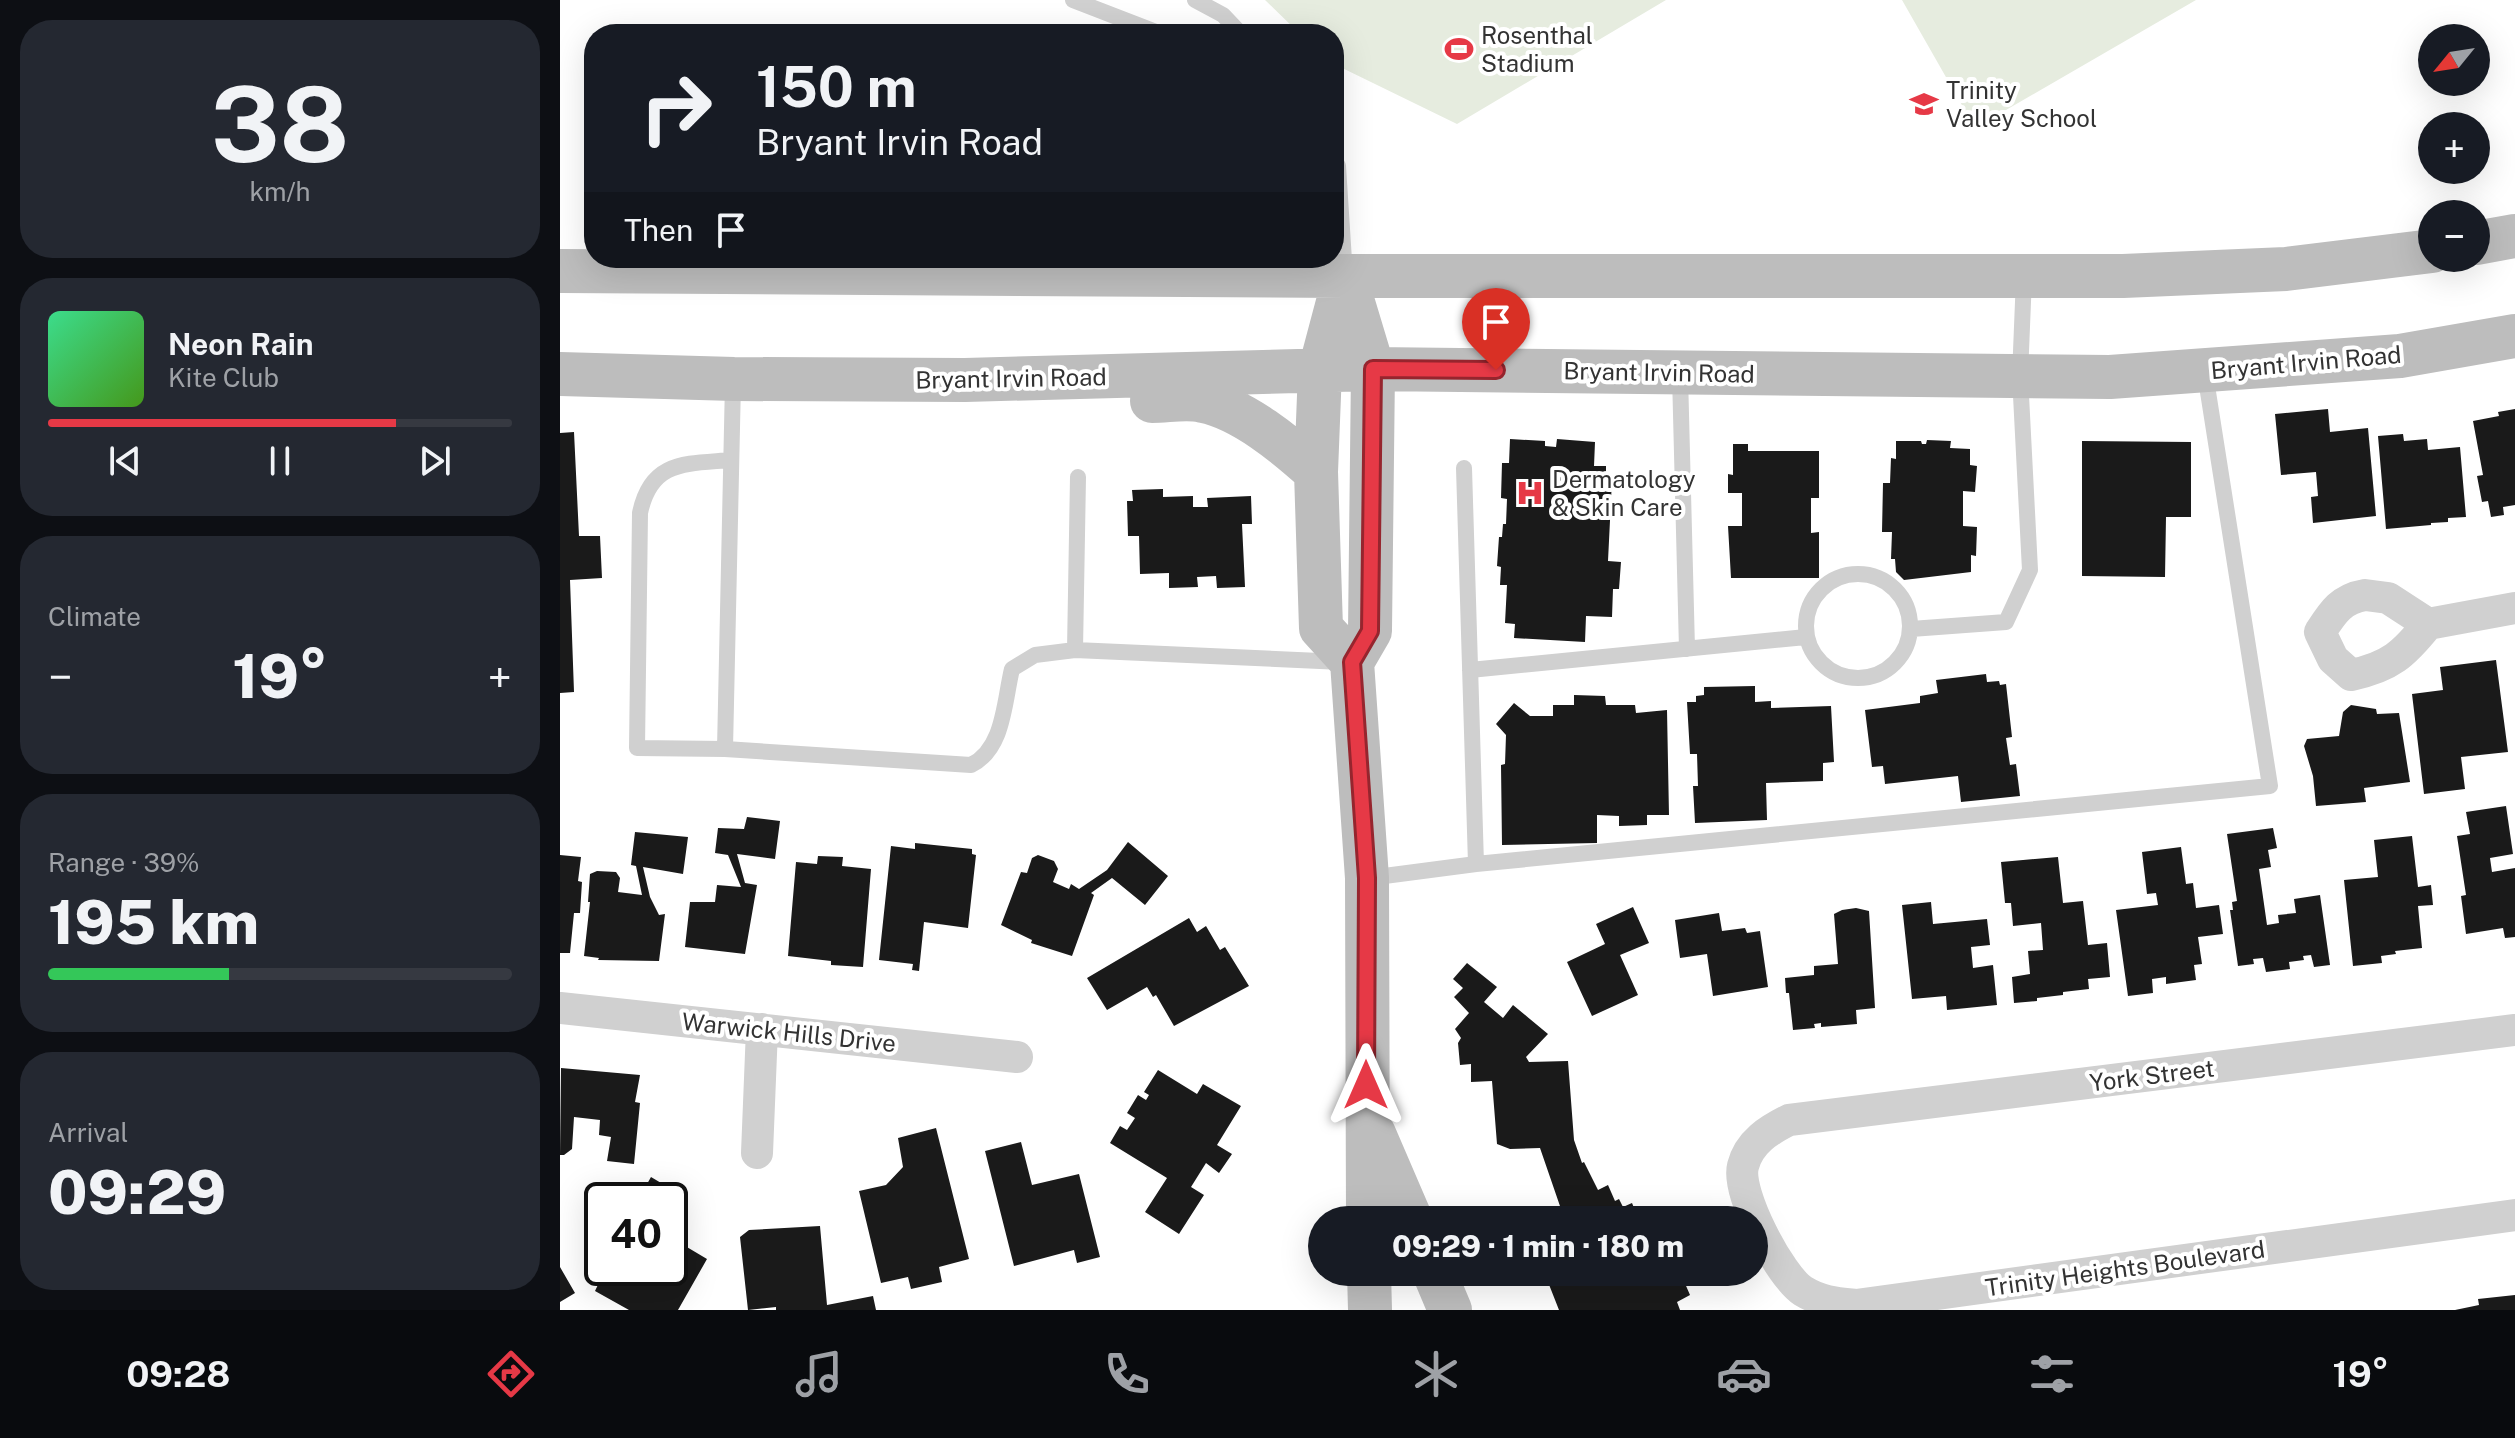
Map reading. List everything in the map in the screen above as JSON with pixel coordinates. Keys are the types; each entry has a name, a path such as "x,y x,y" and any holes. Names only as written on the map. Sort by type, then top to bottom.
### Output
{"main road":[{"path":"2490,240 2515,236"},
{"path":"560,271 1345,276 2123,276 2286,269 2418,253"},
{"path":"1345,276 1373,369 1370,631 1352,662 1367,878 1368,1206"},
{"path":"1345,276 1320,370 1316,472 1321,628 1352,662"},
{"name":"Bryant Irvin Road","path":"560,374 734,379 965,380 1373,369 2110,377 2400,356 2515,336"},
{"path":"965,380 1031,401 1203,400 1238,415 1279,439 1316,472"},
{"path":"1366,1115 1405,1206"},
{"path":"1369,1286 1370,1310"},
{"path":"1440,1286 1450,1310"}],"street":[{"path":"2428,624 2515,608"},
{"name":"Warwick Hills Drive","path":"560,1008 1017,1057"},
{"path":"757,1153 762,1029"},
{"name":"York Street","path":"1789,1120 2515,1030"},
{"name":"Trinity Heights Boulevard","path":"1789,1120 1767,1131 1750,1148 1742,1168 1745,1196 1776,1258 1799,1288 1824,1302 1856,1305 2515,1215"}],"lane":[{"path":"1073,0 1135,24"},
{"path":"1195,0 1223,15 1232,24"},
{"path":"1344,260 1345,276"},
{"path":"1911,629 2006,622 2030,570 2020,376 2024,275"},
{"path":"1367,878 1476,864 2270,786 2205,370"},
{"path":"1680,372 1687,649"},
{"path":"725,749 734,379"},
{"path":"731,460 688,464 662,472 645,491 640,513 637,748 725,749 971,765 985,758 995,744 1012,669 1035,655 1075,650 1352,662"},
{"path":"1464,468 1476,864"},
{"path":"1075,650 1078,477"},
{"path":"1859,572 1884,579 1908,608 1911,629 1905,650 1882,673 1859,679 1833,672 1818,661 1806,637 1811,600 1834,577 1859,572"},
{"path":"1470,670 1806,637"}],"shaded area":[{"name":"Rosenthal Stadium","path":"1265,0 1666,0 1457,124 1344,69 1344,24 1290,24"},
{"path":"1902,0 2196,0 1975,128"}],"building":[{"path":"2328,409 2330,432 2368,428 2376,516 2313,523 2311,497 2318,496 2316,472 2281,475 2275,414"},
{"path":"2515,409 2515,505 2503,507 2504,515 2491,517 2488,501 2482,502 2477,476 2483,475 2473,421"},
{"path":"574,432 579,536 600,536 602,578 570,580 574,692 560,693 560,433"},
{"path":"2403,434 2404,441 2427,439 2428,450 2460,447 2466,517 2448,518 2448,522 2431,525 2386,529 2378,436"},
{"path":"1510,439 1545,441 1545,446 1556,447 1557,439 1595,442 1594,466 1606,466 1606,479 1612,480 1608,561 1621,562 1619,589 1613,589 1612,617 1586,616 1585,642 1514,638 1515,624 1505,623 1507,585 1500,585 1501,567 1497,566 1499,537 1502,537 1503,524 1506,524 1507,499 1501,498 1502,463 1509,463"},
{"path":"1927,440 1951,441 1950,448 1970,449 1970,465 1977,466 1975,492 1963,491 1963,526 1977,527 1976,556 1971,555 1971,572 1904,580 1896,572 1895,559 1891,559 1892,532 1882,532 1883,483 1890,483 1891,458 1896,459 1896,441 1921,441 1926,444"},
{"path":"2082,441 2191,442 2191,517 2166,517 2165,577 2082,576"},
{"path":"1733,444 1748,444 1748,451 1819,451 1819,498 1811,498 1811,533 1819,532 1819,578 1731,578 1728,526 1742,526 1742,493 1728,493 1728,474 1733,475"},
{"path":"1163,489 1163,497 1193,496 1193,507 1208,507 1207,498 1251,496 1252,524 1242,524 1245,587 1217,588 1216,576 1197,577 1198,587 1169,588 1169,573 1140,574 1139,536 1128,536 1127,501 1133,501 1132,490"},
{"path":"2496,660 2508,752 2461,757 2465,789 2424,794 2412,694 2443,690 2440,667"},
{"path":"1986,674 1987,682 2006,684 2012,737 2006,738 2010,765 2016,764 2020,796 1961,802 1958,776 1885,784 1883,766 1872,767 1865,710 1920,703 1920,696 1938,693 1936,680"},
{"path":"1755,686 1755,702 1771,701 1771,708 1831,706 1834,762 1823,763 1823,781 1766,783 1767,820 1695,823 1693,786 1698,786 1697,754 1690,754 1687,702 1696,702 1696,696 1704,695 1704,687"},
{"path":"1574,695 1605,696 1606,705 1635,705 1636,713 1667,710 1669,815 1647,815 1647,825 1619,826 1619,816 1597,815 1597,843 1502,845 1501,765 1505,764 1506,735 1496,724 1514,703 1530,716 1553,716 1553,705 1574,705"},
{"path":"2351,705 2376,709 2377,714 2399,713 2410,782 2364,788 2366,802 2316,806 2313,776 2304,746 2307,739 2339,736 2343,712"},
{"path":"2506,806 2513,854 2490,858 2492,872 2515,868 2515,937 2505,938 2503,928 2466,934 2461,896 2466,895 2457,836 2470,834 2466,812"},
{"path":"747,817 780,821 775,859 737,854 745,883 757,885 745,954 685,947 690,902 715,902 717,885 741,887 728,855 715,853 718,828 744,829"},
{"path":"2273,828 2277,848 2268,850 2271,867 2259,869 2267,925 2279,923 2278,915 2296,913 2294,899 2320,895 2330,965 2314,967 2311,955 2303,956 2304,960 2289,962 2290,969 2266,972 2263,958 2253,959 2254,964 2238,966 2230,910 2233,910 2232,902 2237,901 2227,834"},
{"path":"635,832 688,837 683,874 643,867 650,897 659,915 665,914 659,961 598,960 584,956 590,874 597,871 616,872 620,878 618,892 642,895 636,866 631,865"},
{"path":"2412,836 2418,887 2431,885 2433,905 2418,906 2422,948 2381,956 2382,963 2353,966 2344,880 2378,877 2374,840"},
{"path":"1128,842 1168,876 1145,905 1112,878 1091,893 1094,895 1072,956 1031,943 1032,940 1001,925 1021,872 1027,873 1032,858 1038,855 1054,861 1058,869 1053,882 1069,889 1071,884 1079,889 1107,870"},
{"path":"915,843 972,849 972,854 976,855 968,928 924,922 919,971 912,970 913,964 879,960 891,846 915,849"},
{"path":"2181,847 2186,884 2193,883 2196,908 2219,905 2223,934 2198,937 2202,964 2194,965 2196,980 2166,984 2166,977 2152,979 2153,993 2128,996 2116,910 2158,905 2156,893 2147,894 2142,852"},
{"path":"560,855 581,857 578,881 582,882 580,913 574,913 570,953 560,953"},
{"path":"818,856 843,857 842,866 871,869 863,967 831,965 831,961 788,956 796,862 817,864"},
{"path":"2058,857 2063,903 2083,901 2088,945 2107,943 2110,977 2088,979 2089,989 2014,1003 2012,977 2030,974 2028,951 2043,950 2041,923 2013,926 2011,903 2005,903 2001,862"},
{"path":"1931,902 1933,924 1987,919 1990,945 1971,947 1973,968 1993,965 1997,1005 1947,1010 1946,996 1912,999 1902,905"},
{"path":"1633,907 1649,943 1620,955 1638,995 1592,1016 1567,962 1605,944 1596,924"},
{"path":"1856,908 1869,911 1875,1008 1856,1010 1857,1024 1821,1027 1821,1023 1814,1024 1815,1028 1793,1030 1785,978 1814,975 1814,966 1838,964 1834,914"},
{"path":"1719,913 1722,931 1745,928 1747,933 1760,931 1768,987 1713,996 1707,954 1680,958 1675,920"},
{"path":"1189,918 1197,932 1206,926 1220,950 1225,947 1249,986 1174,1026 1156,995 1153,997 1147,987 1107,1010 1087,978"},
{"path":"1467,963 1497,987 1484,1002 1503,1018 1513,1005 1548,1034 1526,1057 1529,1062 1568,1061 1574,1140 1582,1163 1598,1190 1608,1185 1615,1201 1619,1199 1622,1206 1560,1206 1540,1148 1510,1149 1497,1144 1492,1081 1471,1082 1471,1064 1460,1065 1458,1043 1461,1038 1455,1029 1469,1013 1454,997 1463,988 1453,979"},
{"path":"561,1068 640,1075 635,1102 640,1103 634,1164 607,1161 611,1137 599,1135 600,1120 574,1117 572,1149 560,1155"},
{"path":"1158,1070 1197,1094 1203,1084 1241,1106 1217,1145 1232,1154 1219,1173 1206,1163 1191,1187 1204,1195 1179,1234 1145,1212 1167,1178 1110,1143 1120,1126 1127,1130 1135,1118 1127,1113 1138,1095 1146,1100 1149,1095 1144,1092"},
{"path":"936,1128 969,1259 939,1267 942,1282 911,1289 908,1277 881,1283 859,1191 886,1185 903,1167 898,1138"},
{"path":"1021,1142 1032,1185 1079,1174 1100,1257 1077,1263 1074,1250 1014,1266 985,1151"},
{"path":"820,1226 827,1305 873,1296 876,1310 776,1310 776,1307 748,1310 740,1237 749,1230"},
{"path":"688,1248 707,1259 678,1310 629,1310 595,1291 597,1286 688,1286"},
{"path":"560,1267 575,1293 560,1302"},
{"path":"1550,1286 1686,1286 1690,1295 1677,1302 1680,1310 1559,1310"},
{"path":"2515,1295 2515,1310 2455,1310 2479,1305 2478,1299"}],"place":[{"name":"Rosenthal Stadium","path":"1459,49"},
{"name":"Trinity Valley School","path":"1924,104"},
{"name":"Dermatology & Skin Care","path":"1530,493"}],"route":[{"path":"1366,1085 1367,878 1352,662 1370,631 1373,369 1496,370"}]}
